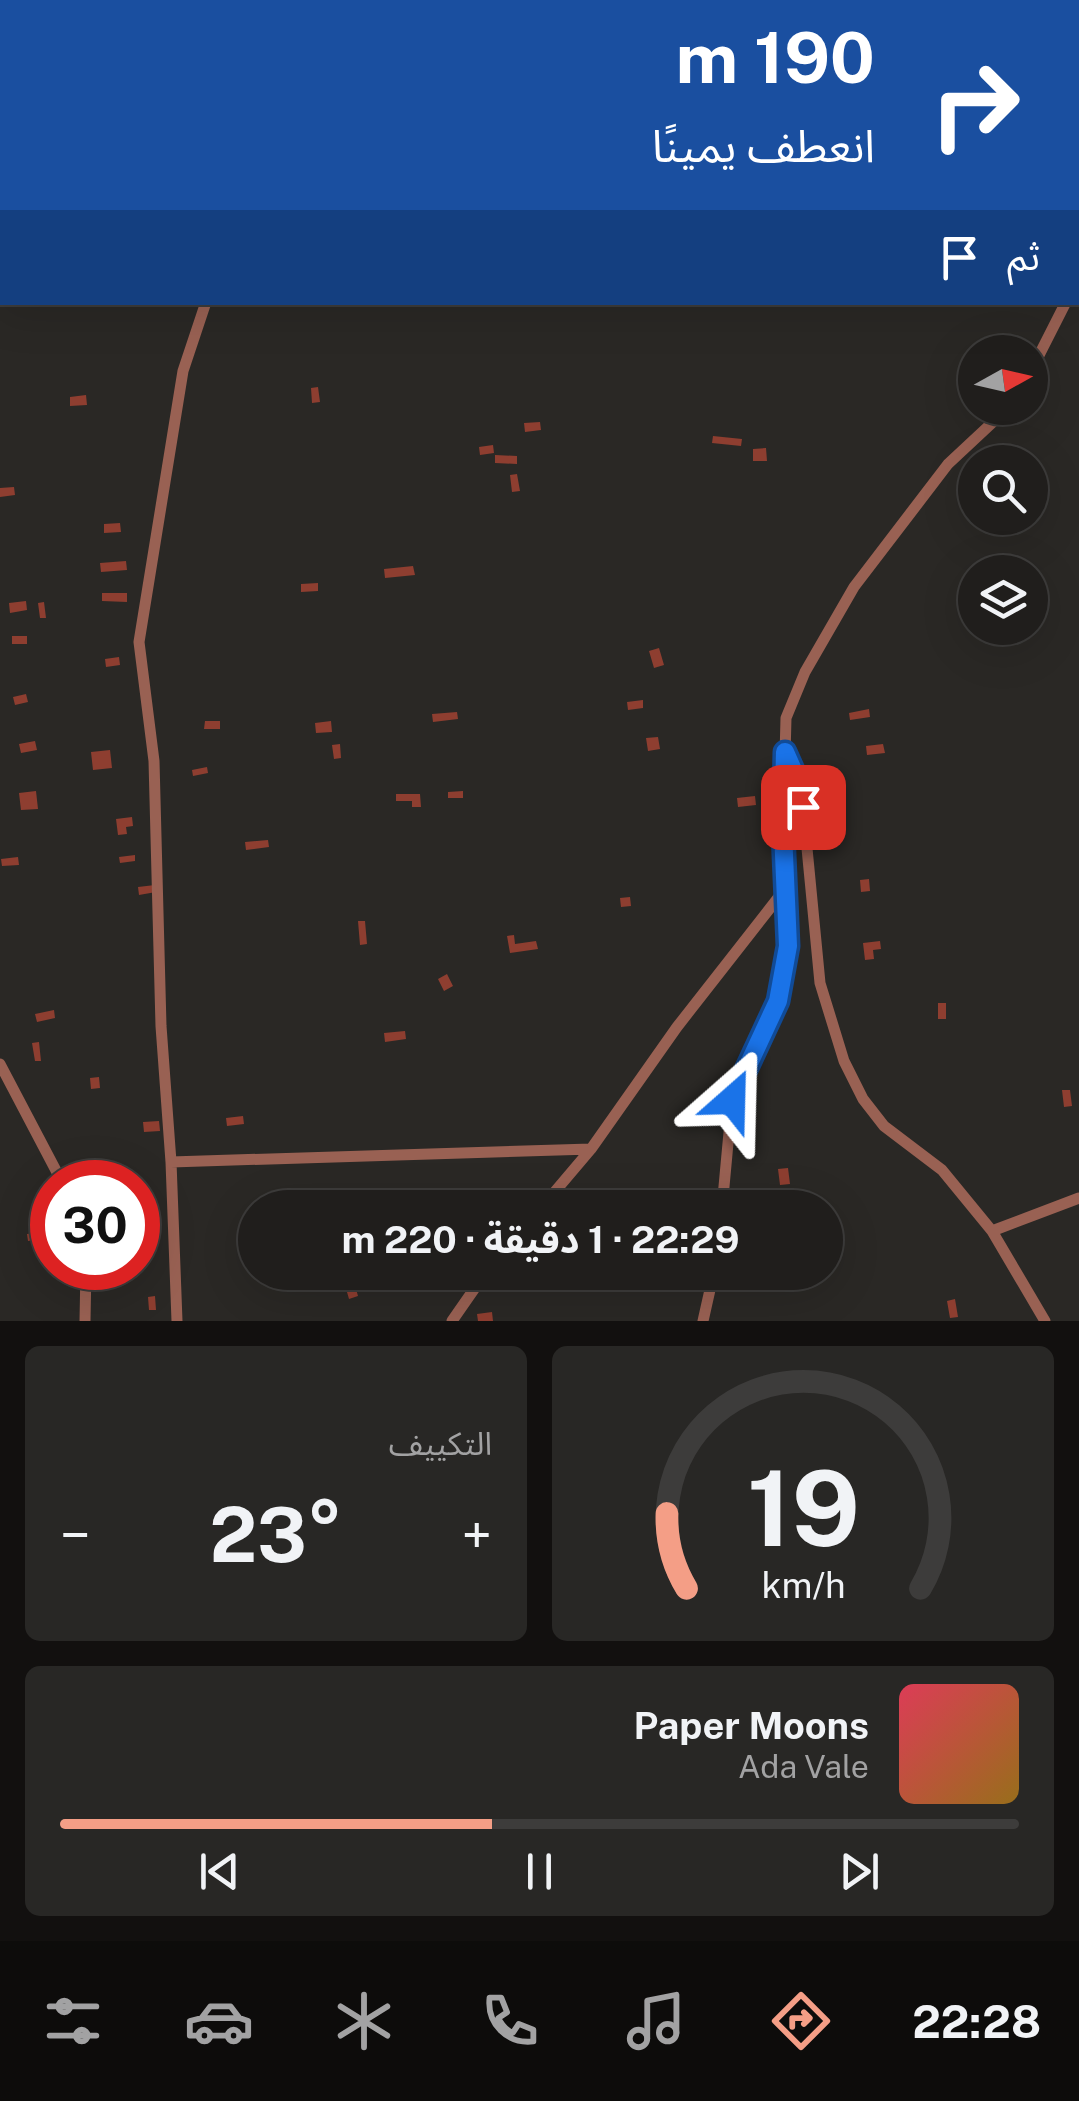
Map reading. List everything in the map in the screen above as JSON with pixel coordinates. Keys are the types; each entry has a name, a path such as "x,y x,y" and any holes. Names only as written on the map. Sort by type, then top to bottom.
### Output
{"street":[{"path":"177,1321 161,1026 154,761 140,642 184,371 205,305"},
{"path":"1048,337 1064,305"},
{"path":"724,1190 732,1100 778,1001 788,946 786,718 804,672 854,588 948,464 990,425"},
{"path":"785,752 797,779 803,807 820,983 844,1061 863,1100 884,1126 942,1170 992,1231 1044,1321"},
{"path":"556,1190 786,888"},
{"path":"0,1064 50,1160"},
{"path":"171,1162 590,1149"},
{"path":"992,1231 1079,1198"},
{"path":"85,1321 86,1290"},
{"path":"452,1321 474,1290"},
{"path":"703,1321 710,1290"}],"building":[{"path":"318,387 320,402 312,403 311,388"},
{"path":"86,395 87,405 70,406 70,397"},
{"path":"540,422 541,430 525,432 524,423"},
{"path":"713,436 742,439 741,446 712,443"},
{"path":"493,445 494,453 480,455 479,447"},
{"path":"766,448 767,461 753,461 753,449"},
{"path":"495,455 517,456 517,464 495,463"},
{"path":"517,474 520,491 512,492 510,475"},
{"path":"14,487 15,495 0,497 0,488"},
{"path":"120,523 121,532 104,533 104,524"},
{"path":"126,561 127,570 101,572 100,563"},
{"path":"413,566 415,575 385,578 384,569"},
{"path":"318,583 318,591 301,592 301,584"},
{"path":"102,593 127,593 127,602 102,601"},
{"path":"26,601 27,610 10,613 9,603"},
{"path":"44,602 46,618 40,618 38,603"},
{"path":"12,636 27,636 27,644 12,644"},
{"path":"659,648 664,665 654,668 649,651"},
{"path":"119,657 120,665 106,667 105,659"},
{"path":"26,694 28,702 15,705 13,697"},
{"path":"643,700 643,708 628,710 627,702"},
{"path":"869,709 870,717 850,720 849,713"},
{"path":"457,712 458,719 433,722 432,714"},
{"path":"205,721 220,721 220,729 204,729"},
{"path":"331,721 332,732 316,733 315,723"},
{"path":"658,737 660,749 648,751 646,738"},
{"path":"35,741 37,750 21,753 19,744"},
{"path":"340,744 341,758 334,759 332,745"},
{"path":"883,744 885,753 867,755 866,746"},
{"path":"110,750 112,768 93,770 91,752"},
{"path":"207,767 208,773 193,776 192,770"},
{"path":"36,791 38,809 21,810 19,793"},
{"path":"463,791 463,798 448,798 448,792"},
{"path":"396,794 420,794 421,807 412,807 412,801 396,801"},
{"path":"755,796 756,805 738,807 737,798"},
{"path":"132,817 133,826 126,827 127,834 118,835 116,819"},
{"path":"268,840 269,847 246,850 245,842"},
{"path":"135,855 135,861 120,863 119,857"},
{"path":"18,857 19,865 2,866 1,859"},
{"path":"869,879 870,891 861,892 860,880"},
{"path":"155,885 156,892 139,895 138,887"},
{"path":"630,897 631,906 621,907 620,898"},
{"path":"358,921 365,921 367,944 360,945"},
{"path":"514,935 515,944 536,941 538,949 510,953 507,936"},
{"path":"880,941 881,949 873,950 874,959 865,960 863,943"},
{"path":"447,974 453,986 444,991 438,979"},
{"path":"938,1003 946,1003 946,1019 938,1019"},
{"path":"54,1010 55,1018 37,1022 35,1014"},
{"path":"405,1031 406,1039 385,1042 384,1033"},
{"path":"39,1042 41,1061 35,1061 32,1043"},
{"path":"99,1077 100,1088 91,1089 90,1078"},
{"path":"1062,1090 1070,1090 1072,1106 1064,1107"},
{"path":"243,1116 244,1124 227,1126 226,1118"},
{"path":"159,1121 160,1131 144,1132 143,1122"},
{"path":"788,1168 790,1184 780,1185 778,1169"},
{"path":"346,1290 356,1290 358,1296 349,1299"},
{"path":"155,1296 156,1310 149,1310 148,1297"},
{"path":"955,1299 958,1317 950,1318 947,1301"},
{"path":"492,1312 493,1321 478,1321 477,1314"}],"route":[{"path":"732,1100 778,1001 788,946 783,832 785,752 797,779 803,807"}]}
